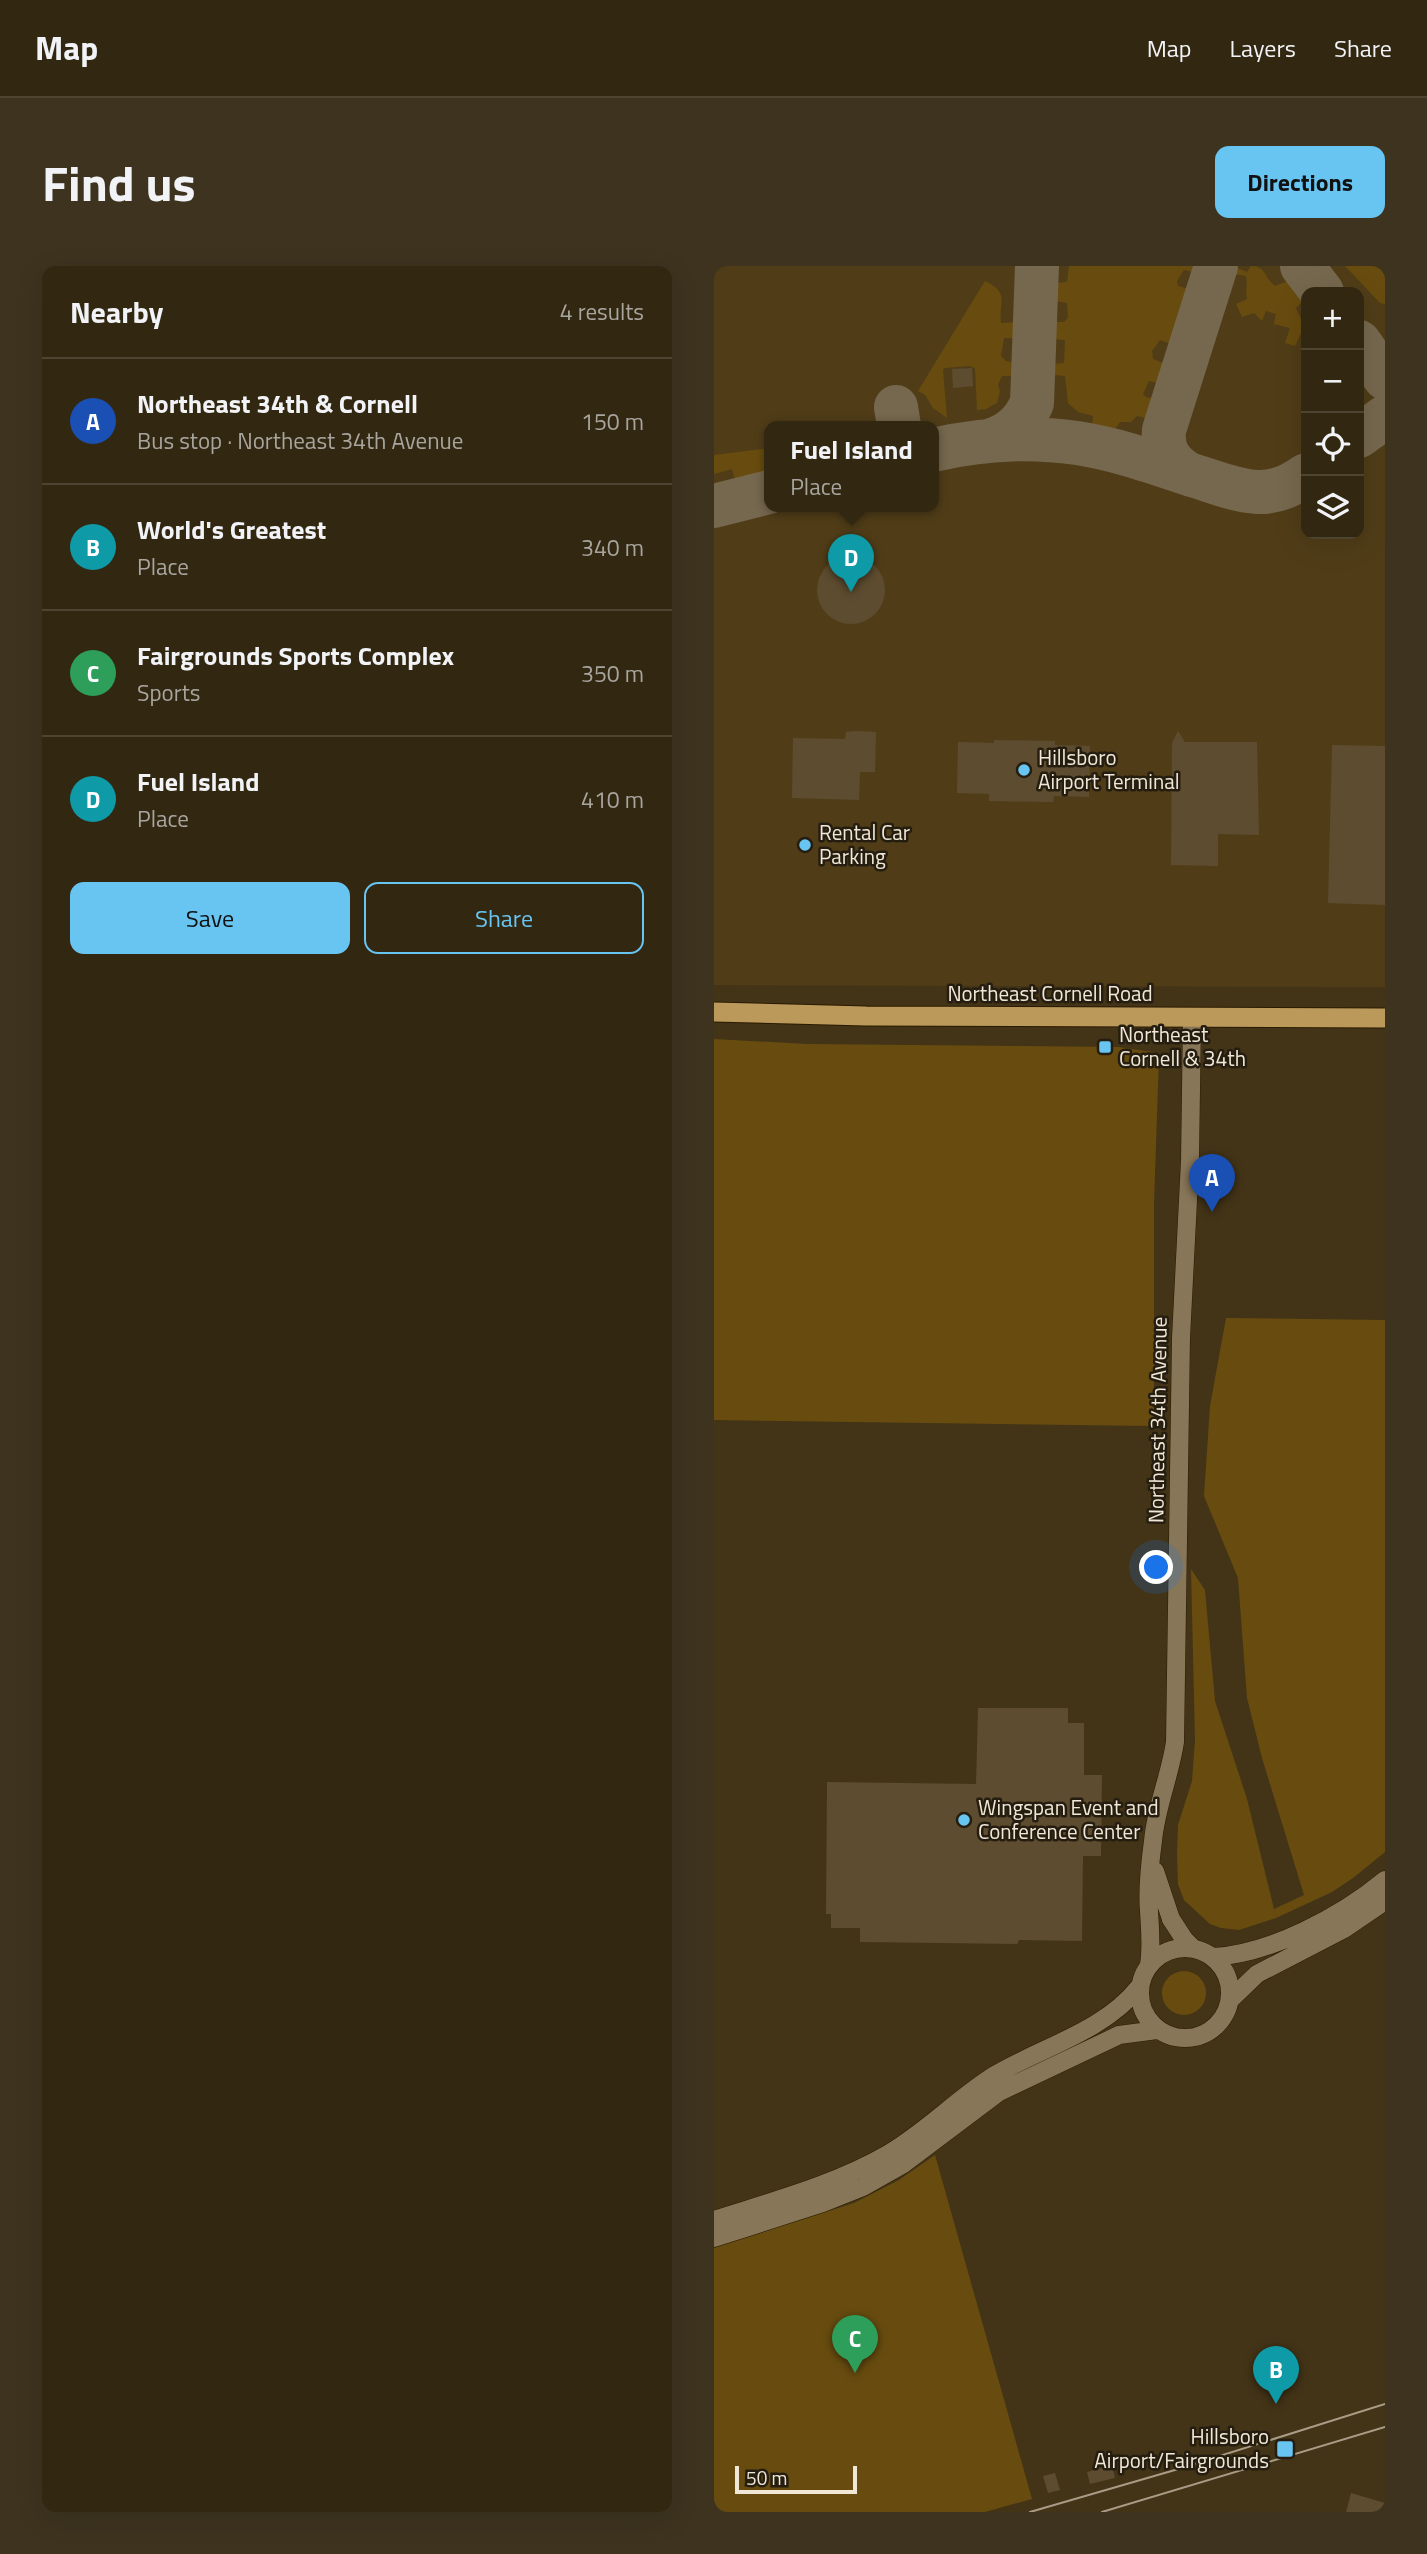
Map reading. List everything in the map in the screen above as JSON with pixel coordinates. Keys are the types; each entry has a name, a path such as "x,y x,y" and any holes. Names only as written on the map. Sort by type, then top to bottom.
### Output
{"highway":[{"name":"Northeast Cornell Road","path":"714,1012 866,1016 1385,1018"}],"street":[{"name":"Northeast 34th Avenue","path":"1149,1965 1152,1945 1148,1909 1155,1826 1172,1759 1175,1731 1181,1338 1190,1161 1192,1018"},
{"name":"Northeast 34th Avenue","path":"1152,1861 1171,1919 1184,1939 1194,1948"},
{"path":"1213,1957 1248,1953 1326,1921 1385,1880"},
{"path":"714,2238 823,2203 863,2187 902,2165 999,2091 1119,2035 1157,2030 1178,2038 1201,2036 1218,2023 1230,2000 1257,1974 1344,1928 1385,1901"},
{"path":"714,2220 818,2187 890,2153 996,2075 1110,2017 1127,2003 1139,1987 1149,1965 1170,1950 1194,1948 1213,1957 1226,1975 1230,1986 1230,2000"},
{"path":"1139,1987 1143,2012 1157,2030"}],"shaded area":[{"path":"714,266 1385,266 1385,987 714,985"},
{"path":"1069,266 1196,266 1194,272 1184,270 1177,281 1178,286 1189,289 1171,344 1160,340 1152,351 1153,359 1165,364 1159,383 1149,381 1143,394 1154,399 1146,418 1137,416 1131,422 1120,422 1114,431 1092,427 1093,416 1078,412 1068,403 1065,376 1053,375 1053,364 1064,363 1065,340 1054,339 1054,322 1064,322 1068,318 1067,303 1055,301 1055,283 1067,282"},
{"path":"1251,266 1260,268 1275,286 1286,282 1293,283 1301,295 1301,303 1296,308 1301,319 1301,333 1295,346 1285,343 1290,328 1274,324 1276,314 1266,311 1262,321 1254,313 1242,317 1236,304 1247,299 1246,276 1233,274 1235,267 1247,272"},
{"path":"1345,266 1385,266 1385,304 1380,303"},
{"path":"985,281 1001,294 1001,323 1017,322 1016,338 1004,338 1001,356 1006,361 1016,363 1015,376 1002,376 998,385 1000,391 997,403 977,410 975,368 945,368 947,418 933,408 925,395 918,391"},
{"path":"764,449 764,473 735,480 732,469 714,474 714,455"},
{"path":"714,1039 807,1044 1118,1047 1153,1052 1159,1057 1154,1203 1154,1419 1151,1426 714,1420"},
{"path":"1226,1318 1385,1320 1385,1852 1332,1892 1276,1918 1239,1930 1210,1924 1184,1900 1178,1884 1178,1825 1192,1781 1195,1740 1191,1569 1205,1590 1215,1701 1247,1799 1274,1909 1304,1895 1262,1758 1247,1698 1238,1578 1204,1496 1210,1406"},
{"path":"1184,1971 1193,1972 1200,1977 1205,1984 1205,2002 1200,2009 1193,2014 1184,2015 1175,2014 1168,2009 1163,2002 1162,1993 1163,1984 1168,1977 1175,1972"},
{"path":"935,2155 1032,2499 985,2512 714,2512 714,2248 854,2203 899,2180"}],"building":[{"path":"972,368 973,386 953,388 952,369"},
{"path":"851,556 864,559 875,566 882,577 885,590 882,603 875,614 864,621 851,624 838,621 827,614 820,603 817,590 820,577 827,566 838,559"},
{"path":"1178,731 1185,742 1257,742 1259,835 1218,834 1218,866 1171,865 1172,743"},
{"path":"846,732 876,732 875,772 860,772 859,800 792,798 793,738 845,739"},
{"name":"Hillsboro Airport Terminal","path":"994,740 1055,741 1055,745 1090,746 1089,797 1054,796 1053,802 989,801 989,794 957,793 958,742 994,743"},
{"path":"1332,745 1385,746 1385,905 1328,903"},
{"name":"Wingspan Event and Conference Center","path":"978,1708 1068,1708 1068,1723 1084,1723 1084,1775 1102,1775 1101,1856 1083,1856 1082,1941 1019,1940 1017,1944 860,1942 860,1928 831,1928 831,1914 826,1914 827,1782 976,1784"},
{"path":"1112,2465 1115,2478 1090,2484 1087,2472"},
{"path":"1055,2473 1060,2490 1048,2493 1043,2476"},
{"path":"1351,2493 1385,2503 1385,2512 1346,2512"}],"taxiway":[{"path":"989,441 1015,427 1032,403 1037,266"},
{"path":"1187,473 1168,455 1164,444 1164,430 1216,266"},
{"path":"1302,266 1318,287"},
{"path":"1364,349 1385,378"},
{"path":"896,407 898,421"},
{"path":"1364,432 1385,417"},
{"path":"939,449 1005,440 1077,443 1151,461 1226,486 1257,492 1283,488 1304,476"},
{"path":"714,506 764,493"}],"tram line":[{"path":"1030,2512 1385,2404"},
{"path":"1102,2512 1385,2427"}],"place":[{"name":"Fuel Island","path":"851,592"},
{"name":"Hillsboro Airport Terminal","path":"1024,770"},
{"name":"Rental Car Parking","path":"805,845"},
{"name":"Northeast Cornell & 34th","path":"1105,1047"},
{"name":"Northeast 34th & Cornell","path":"1212,1212"},
{"name":"Wingspan Event and Conference Center","path":"964,1820"},
{"name":"Fairgrounds Sports Complex","path":"855,2373"},
{"name":"World's Greatest","path":"1276,2404"},
{"name":"Hillsboro Airport/Fairgrounds","path":"1285,2449"}]}
